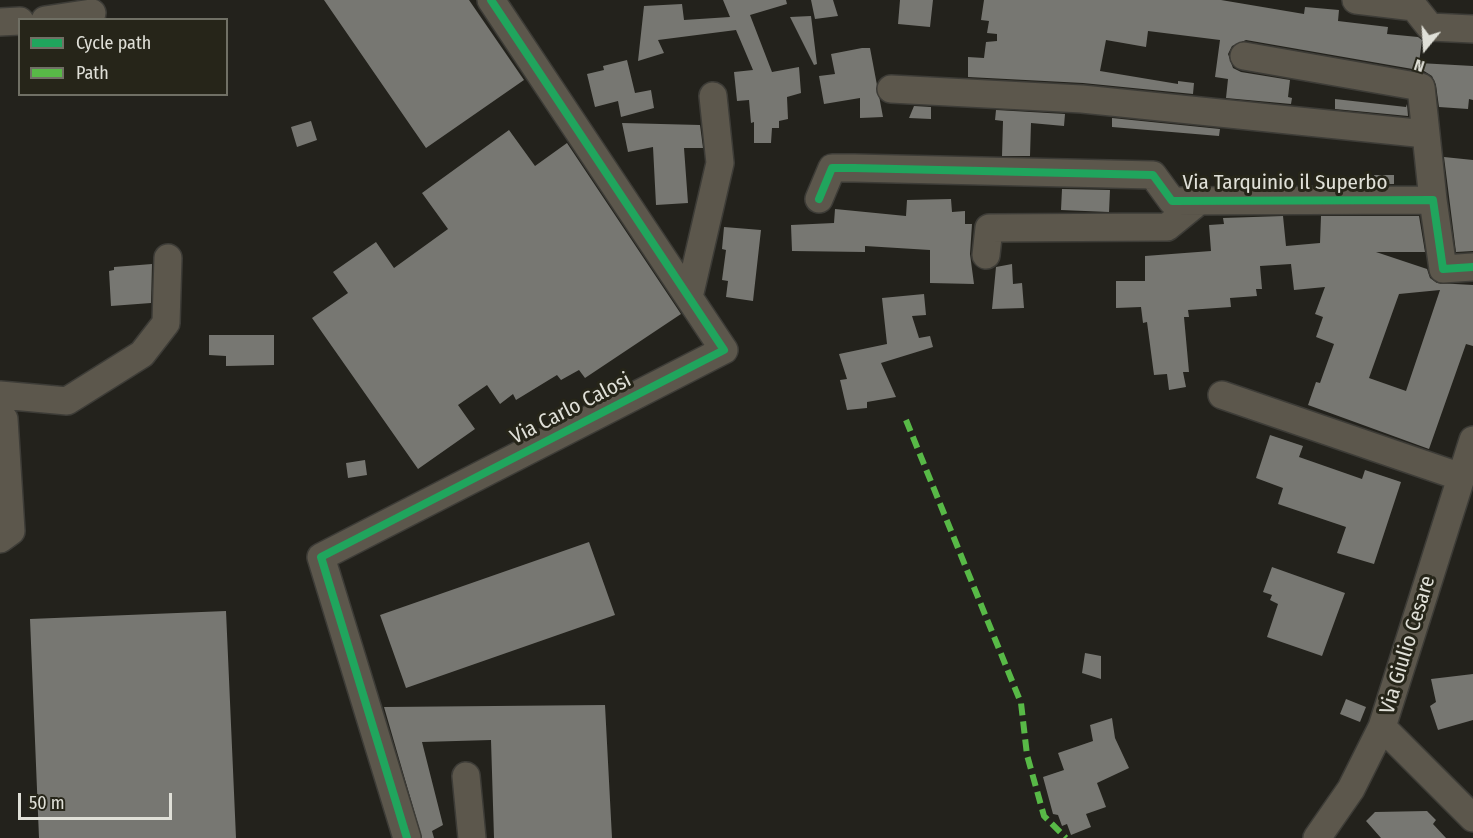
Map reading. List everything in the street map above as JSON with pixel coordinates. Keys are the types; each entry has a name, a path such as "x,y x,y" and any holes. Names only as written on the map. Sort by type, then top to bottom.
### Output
{"street":[{"name":"Via Carlo Calosi","path":"407,838 321,557 724,350 491,0"},
{"path":"1356,0 1414,7 1430,27 1473,29"},
{"path":"61,18 92,14"},
{"path":"0,22 18,21"},
{"path":"1244,56 1420,87 1443,269 1473,267"},
{"path":"891,89 1082,99 1426,134"},
{"path":"689,297 720,163 713,96"},
{"name":"Via Tarquinio il Superbo","path":"819,199 832,168 854,168 1153,175 1172,201 1433,200"},
{"name":"Via Tarquinio il Superbo","path":"986,255 989,228 1167,227 1199,201"},
{"path":"0,395 67,401 142,354 166,323 168,258"},
{"path":"1222,395 1461,477"},
{"path":"0,420 4,419 11,531 0,539"},
{"name":"Via Giulio Cesare","path":"1317,838 1351,789 1382,727 1473,440"},
{"path":"1382,727 1473,818"},
{"path":"466,776 472,838"}],"building":[{"path":"324,0 469,0 524,80 426,148"},
{"path":"723,0 786,0 787,4 750,15 772,72 799,67 801,93 787,97 788,119 779,121 779,128 772,128 771,143 754,143 754,122 751,123 749,100 737,101 734,72 753,70 736,30 658,40 664,53 638,61 644,6 682,4 684,20 730,17"},
{"path":"811,0 833,0 838,16 815,19"},
{"path":"900,0 933,0 930,27 898,24"},
{"path":"984,0 1221,0 1304,14 1305,7 1339,10 1338,21 1388,27 1387,34 1418,37 1422,40 1419,63 1473,66 1473,100 1469,99 1468,109 1439,107 1436,85 1432,76 1424,71 1246,40 1232,46 1228,54 1233,68 1241,72 1290,80 1288,97 1292,98 1291,104 1226,98 1228,79 1215,77 1220,40 1148,31 1146,47 1106,40 1100,71 1178,84 1178,81 1194,83 1193,94 1083,83 968,77 968,57 984,58 986,42 997,41 997,34 987,33 989,21 981,20"},
{"path":"811,16 817,64 814,65 790,17"},
{"path":"870,48 883,117 860,118 860,98 824,104 819,76 835,74 831,54"},
{"path":"627,60 635,93 651,90 654,108 621,117 618,101 595,107 587,74 604,70 603,66"},
{"path":"1335,99 1406,107 1407,104 1408,116 1335,109"},
{"path":"914,106 931,107 931,119 909,118"},
{"path":"996,110 1065,114 1064,126 1031,123 1030,156 1002,156 1003,121 995,120"},
{"path":"1112,118 1220,129 1219,136 1112,127"},
{"path":"311,121 317,140 297,147 291,127"},
{"path":"622,123 700,125 703,148 684,148 688,203 656,205 653,147 628,152"},
{"path":"509,130 535,166 567,143 681,314 585,378 579,370 561,380 557,375 516,400 513,394 500,404 487,385 458,405 475,429 418,469 312,318 348,293 333,272 376,242 394,268 448,229 422,193"},
{"path":"1444,157 1473,160 1473,251 1456,252"},
{"path":"1374,175 1394,175 1394,184 1322,185 1322,179 1374,179"},
{"path":"1062,189 1110,190 1109,212 1061,210"},
{"path":"951,199 952,212 965,211 965,224 972,224 970,254 974,284 930,283 930,250 865,246 865,252 792,251 791,225 834,223 835,209 906,216 907,200"},
{"path":"1283,216 1286,246 1320,243 1321,216 1419,216 1425,252 1376,252 1427,269 1430,278 1437,283 1473,285 1473,346 1466,344 1429,449 1308,405 1316,382 1320,383 1334,344 1316,337 1323,317 1315,314 1325,287 1294,290 1291,264 1260,266 1262,289 1256,289 1257,296 1230,298 1231,307 1188,310 1189,317 1184,317 1189,372 1183,372 1186,387 1169,390 1167,374 1154,375 1147,322 1143,323 1141,307 1116,308 1116,281 1145,281 1145,256 1211,251 1209,225 1224,224 1223,218","holes":["1440,290 1406,391 1369,378 1399,294"]},
{"path":"724,227 761,230 753,301 726,297 728,281 722,280 726,250 722,249"},
{"path":"152,264 151,303 111,306 109,271 114,270 114,267"},
{"path":"1012,264 1013,284 1022,283 1024,308 992,309 996,267"},
{"path":"924,294 926,315 912,316 919,338 930,336 933,347 881,363 896,397 867,402 867,408 847,410 840,380 847,379 839,354 887,344 882,298"},
{"path":"209,335 274,335 274,365 226,366 226,356 209,355"},
{"path":"1270,435 1303,446 1299,457 1362,479 1365,470 1401,482 1374,564 1337,553 1346,527 1278,504 1283,488 1256,478"},
{"path":"365,460 367,475 348,478 346,463"},
{"path":"589,542 615,615 406,688 380,615"},
{"path":"1272,567 1345,593 1322,656 1267,637 1278,604 1270,600 1272,595 1263,592"},
{"path":"226,611 236,838 39,838 30,619"},
{"path":"1085,653 1101,656 1101,679 1082,673"},
{"path":"1473,674 1473,720 1438,730 1430,706 1436,702 1431,679"},
{"path":"1346,699 1366,707 1360,722 1340,714"},
{"path":"605,705 612,838 494,838 491,740 422,742 443,825 432,831 434,838 422,838 384,707"},
{"path":"1112,718 1115,738 1129,768 1097,783 1106,807 1086,814 1091,827 1071,835 1067,824 1062,826 1058,815 1053,814 1043,777 1064,770 1058,753 1093,741 1090,725"},
{"path":"1427,811 1436,820 1433,824 1446,838 1381,838 1366,821 1375,812"}],"marked path":[{"path":"906,420 1021,703 1027,755 1044,816 1066,838"}],"cycle path":[{"path":"407,838 321,557 724,350 491,0"},
{"path":"819,199 832,168 854,168 1153,175 1172,201 1433,200 1443,269 1473,267"}]}
